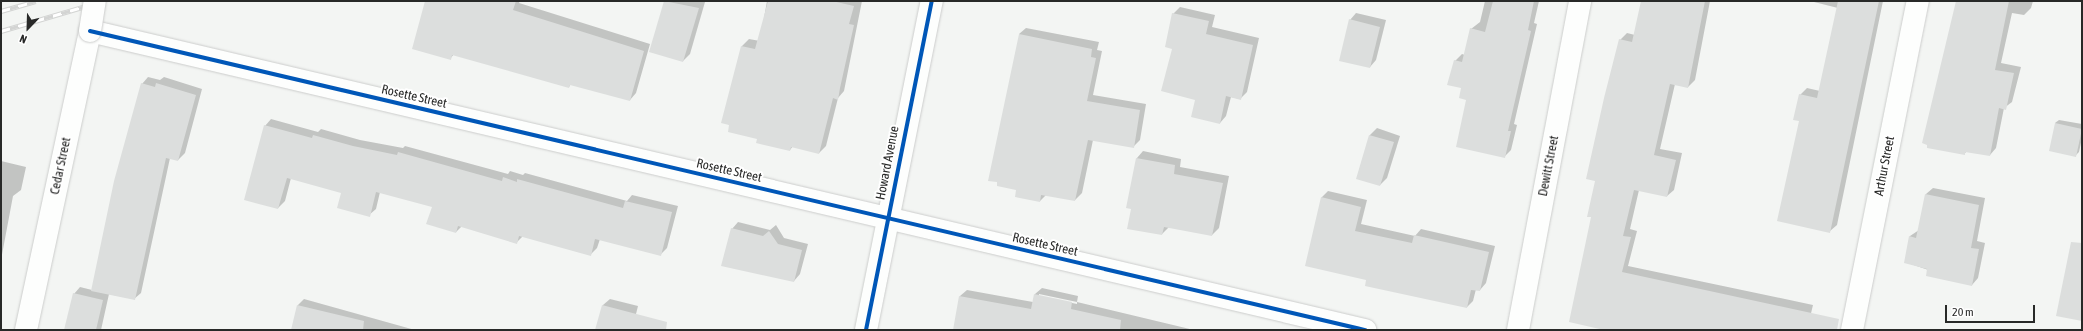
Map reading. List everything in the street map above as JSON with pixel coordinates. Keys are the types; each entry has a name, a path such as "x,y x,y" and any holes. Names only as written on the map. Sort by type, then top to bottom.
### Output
{"street":[{"name":"Cedar Street","path":"26,330 94,35 95,1"},
{"name":"Howard Avenue","path":"866,330 932,1"},
{"name":"Dewitt Street","path":"1518,330 1580,1"},
{"name":"Arthur Street","path":"1852,330 1918,1"},
{"name":"Rosette Street","path":"94,35 888,218 1365,330"}],"building":[{"path":"425,1 516,1 513,10 644,51 630,101 570,85 569,88 452,55 451,60 412,49"},
{"path":"664,1 699,8 683,62 649,52"},
{"path":"768,1 832,1 854,6 849,24 854,25 838,100 833,98 819,154 791,147 790,151 756,143 757,139 728,132 729,125 721,123 741,46 755,49"},
{"path":"1493,1 1534,1 1528,30 1531,31 1508,131 1511,131 1505,158 1456,147 1466,100 1459,98 1461,88 1447,85 1454,60 1462,62 1470,28 1485,32"},
{"path":"1641,1 1705,1 1688,88 1670,84 1654,155 1676,160 1667,197 1634,190 1623,236 1631,237 1622,272 1839,319 1837,330 1604,330 1569,322 1591,217 1587,217 1595,181 1586,179 1604,98 1619,39 1632,42"},
{"path":"1838,1 1879,1 1830,233 1777,221 1799,121 1793,120 1799,94 1817,98"},
{"path":"1956,1 2009,1 1995,70 2014,73 2006,110 1999,108 1990,156 1965,152 1965,155 1927,148 1927,145 1922,143"},
{"path":"1172,13 1209,21 1206,34 1253,45 1241,100 1226,96 1220,124 1191,117 1195,100 1161,91 1172,49 1165,47"},
{"path":"1349,19 1380,27 1370,68 1339,61"},
{"path":"1019,34 1092,49 1091,57 1096,58 1087,101 1140,110 1134,148 1088,140 1075,201 1041,195 1040,202 1015,197 1016,190 997,186 997,182 988,181"},
{"path":"141,83 155,87 156,83 196,95 178,161 166,158 135,300 91,291 114,181"},
{"path":"2055,123 2082,129 2076,157 2049,151"},
{"path":"264,125 312,138 313,135 353,146 397,155 398,152 502,181 503,177 517,182 517,179 623,208 625,201 672,212 661,256 595,239 591,256 519,236 517,244 458,226 456,233 426,224 432,207 376,192 370,217 337,208 341,193 287,178 278,209 244,200"},
{"path":"1369,135 1394,142 1380,186 1356,179"},
{"path":"1136,158 1175,165 1174,174 1223,183 1212,236 1164,227 1162,235 1127,229 1131,209 1126,208"},
{"path":"1925,194 1979,205 1971,248 1979,249 1972,286 1926,276 1927,269 1904,263 1909,236 1916,238"},
{"path":"1321,197 1361,207 1355,231 1412,243 1414,235 1489,252 1480,291 1471,290 1467,308 1365,286 1366,280 1305,266"},
{"path":"731,228 763,236 769,231 778,244 802,250 794,282 721,266"},
{"path":"2071,242 2082,243 2082,321 2056,316"},
{"path":"73,293 103,300 96,330 64,330"},
{"path":"1034,294 1072,302 1071,309 1121,320 1120,330 953,330 959,296 1031,309"},
{"path":"297,305 364,321 363,330 291,330"},
{"path":"602,305 667,322 666,330 595,330"}],"railway":[{"path":"1,11 36,1"},
{"path":"1,31 103,1"}],"cycle path":[{"path":"866,330 932,1"},
{"path":"90,31 1365,330"}]}
